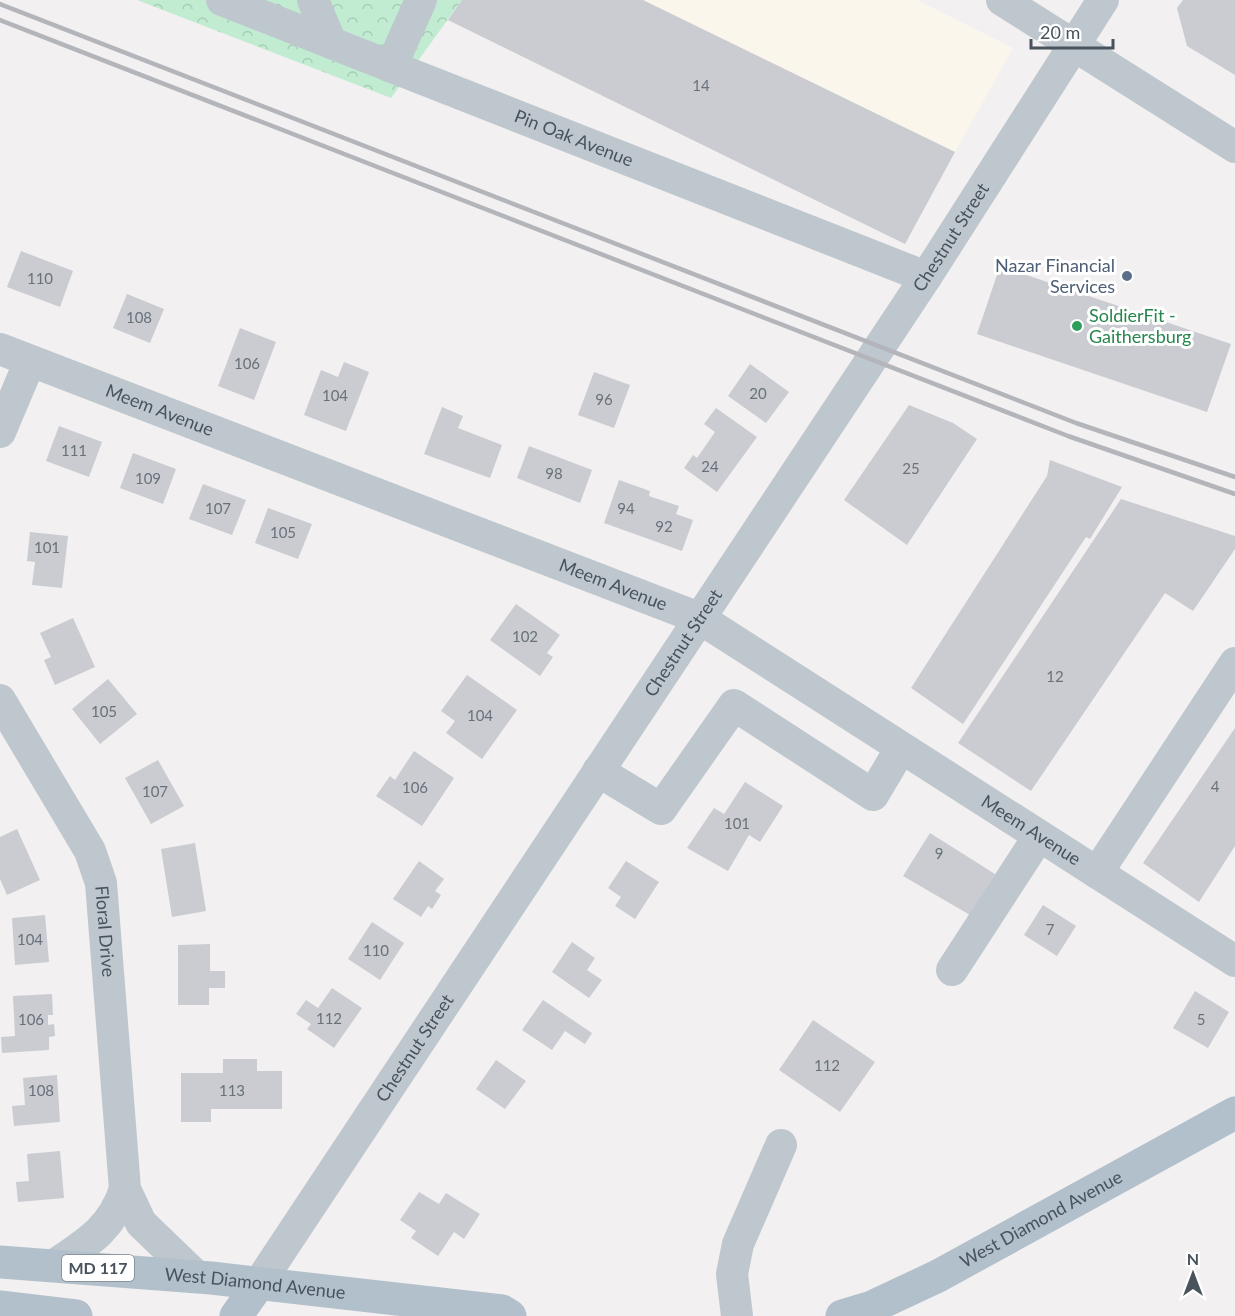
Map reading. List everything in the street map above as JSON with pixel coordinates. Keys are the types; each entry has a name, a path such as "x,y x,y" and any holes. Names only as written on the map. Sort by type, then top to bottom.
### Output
{"main road":[{"name":"West Diamond Avenue","path":"842,1316 872,1307 938,1276 1235,1113"},
{"name":"West Diamond Avenue","path":"0,1262 196,1276 258,1285 501,1311 510,1316"},
{"path":"236,1316 258,1285"},
{"path":"258,1285 269,1316"},
{"path":"0,1307 65,1315"}],"street":[{"name":"Pin Oak Avenue","path":"222,0 926,277"},
{"path":"313,0 331,43"},
{"path":"392,67 421,0"},
{"path":"1002,0 1072,47 1235,147"},
{"name":"Chestnut Street","path":"258,1285 926,277 1103,0"},
{"name":"Meem Avenue","path":"0,349 699,618 1235,961"},
{"path":"0,432 30,361"},
{"path":"1097,873 1235,663"},
{"name":"Floral Drive","path":"0,700 90,851 101,883 125,1189 141,1223 196,1276"},
{"path":"598,771 660,809 734,705 873,795 901,748"},
{"path":"952,970 1039,836"},
{"path":"737,1316 732,1274 738,1244 781,1145"},
{"name":"Floral Drive","path":"53,1266 89,1242 109,1224 120,1206 125,1189"}],"shaded area":[{"path":"643,0 917,0 1013,48 955,152"}],"green space":[{"path":"137,0 462,0 391,98"}],"building":[{"path":"462,0 643,0 955,152 905,244 448,20"},
{"path":"1183,0 1235,0 1235,75 1187,46 1177,8"},
{"path":"21,251 73,271 60,307 7,287"},
{"path":"1000,266 1231,344 1207,412 977,334"},
{"path":"127,294 164,309 150,343 113,328"},
{"path":"240,328 276,342 254,400 218,386"},
{"path":"344,362 369,372 346,431 304,415 321,370 338,377"},
{"path":"750,364 789,392 766,423 728,396"},
{"path":"594,372 630,385 614,428 578,415"},
{"path":"909,405 953,423 977,439 907,545 844,500"},
{"path":"442,407 463,416 458,428 502,445 490,478 424,454"},
{"path":"716,408 757,437 717,492 684,468 693,455 697,458 715,432 704,424"},
{"path":"59,426 102,442 89,477 46,461"},
{"path":"529,446 592,470 580,503 517,478"},
{"path":"133,453 176,469 163,504 120,488"},
{"path":"1050,460 1122,487 1090,539 1086,537 963,724 911,688 1047,476"},
{"path":"619,480 650,491 649,496 679,506 676,514 693,520 682,551 604,523"},
{"path":"203,484 246,500 232,535 189,519"},
{"path":"1121,499 1235,536 1235,549 1193,611 1165,593 1031,791 958,743"},
{"path":"268,508 312,524 298,559 255,543"},
{"path":"30,532 68,536 62,588 32,585 35,562 27,561"},
{"path":"516,604 560,635 547,653 553,657 540,676 490,640"},
{"path":"73,618 95,667 55,685 44,660 51,657 40,633"},
{"path":"467,675 517,710 482,759 446,733 455,721 441,711"},
{"path":"108,679 137,714 100,744 72,709"},
{"path":"1235,728 1235,846 1199,902 1143,863"},
{"path":"414,751 454,778 422,826 376,796 390,776 395,780"},
{"path":"158,760 184,806 151,824 125,778"},
{"path":"745,782 783,806 760,842 749,835 728,871 687,848 714,808 724,814"},
{"path":"17,829 40,880 7,895 0,879 0,837"},
{"path":"930,833 995,874 970,915 903,876"},
{"path":"195,843 206,911 172,917 161,849"},
{"path":"419,861 444,879 435,891 441,895 432,909 428,906 421,917 393,899"},
{"path":"626,861 659,882 635,919 615,906 621,897 608,888"},
{"path":"1043,905 1076,926 1057,956 1024,935"},
{"path":"45,915 49,962 15,965 12,918"},
{"path":"372,922 404,943 380,980 348,959"},
{"path":"572,942 595,958 587,970 602,980 589,998 552,972"},
{"path":"210,944 210,971 225,971 225,988 209,988 209,1005 178,1005 178,945"},
{"path":"332,988 362,1008 334,1048 307,1029 311,1024 296,1014 306,1000 318,1008"},
{"path":"1195,991 1229,1012 1208,1048 1173,1028"},
{"path":"52,994 53,1015 48,1015 48,1025 54,1024 55,1036 49,1037 49,1050 2,1053 1,1037 15,1036 13,996"},
{"path":"543,1000 592,1033 585,1044 565,1031 552,1050 522,1030"},
{"path":"813,1020 875,1062 840,1112 779,1070"},
{"path":"223,1059 257,1059 257,1071 282,1071 282,1109 211,1109 211,1122 181,1122 181,1073 223,1073"},
{"path":"496,1060 526,1081 505,1109 476,1089"},
{"path":"57,1075 60,1122 14,1126 12,1106 25,1105 23,1078"},
{"path":"60,1151 64,1198 18,1202 16,1182 29,1181 27,1154"},
{"path":"419,1192 439,1204 446,1193 480,1214 464,1239 454,1232 438,1256 411,1238 416,1231 400,1220"}],"railway":[{"path":"0,4 1076,423 1235,477"},
{"path":"0,20 1068,436 1235,494"}],"place":[{"name":"Nazar Financial Services","path":"1127,276"},
{"name":"SoldierFit - Gaithersburg","path":"1077,326"}]}
